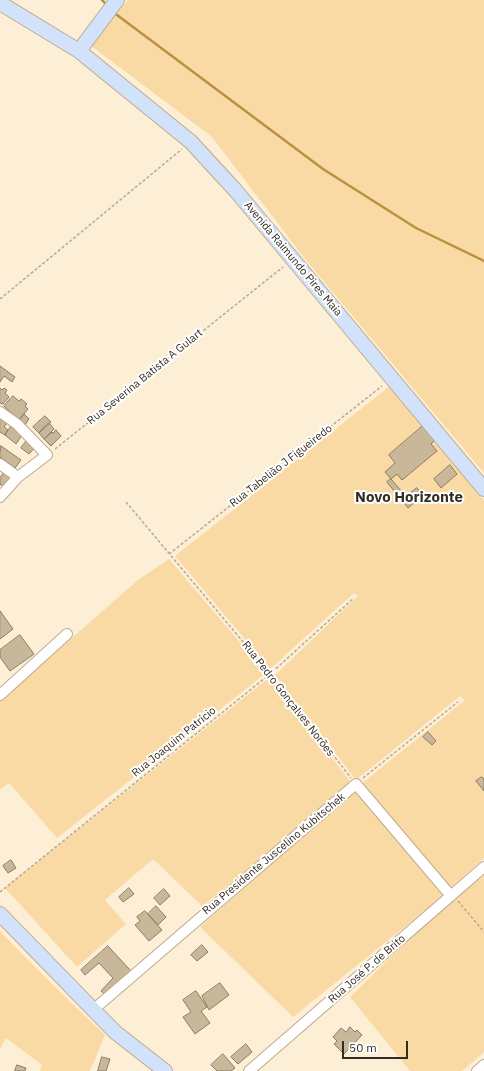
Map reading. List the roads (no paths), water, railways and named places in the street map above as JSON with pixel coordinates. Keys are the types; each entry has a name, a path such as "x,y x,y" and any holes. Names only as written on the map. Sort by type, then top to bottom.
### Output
{"street":[{"name":"Avenida Raimundo Pires Maia","path":"0,3 79,51 191,142 236,191 484,489"},
{"path":"79,51 115,3"},
{"path":"0,412 17,424 47,455 18,477 0,497"},
{"path":"0,464 18,477"},
{"path":"0,695 67,634"},
{"name":"Rua Presidente Juscelino Kubitschek","path":"93,1010 356,784 452,896"},
{"name":"Rua José P. de Brito","path":"249,1071 484,867"},
{"path":"0,914 115,1032 165,1071"},
{"path":"477,1071 484,1064"}],"waterway":[{"path":"102,0 107,5"},
{"path":"113,12 323,169 416,228 484,261"}],"district":[{"name":"Novo Horizonte","path":"409,498"}]}
